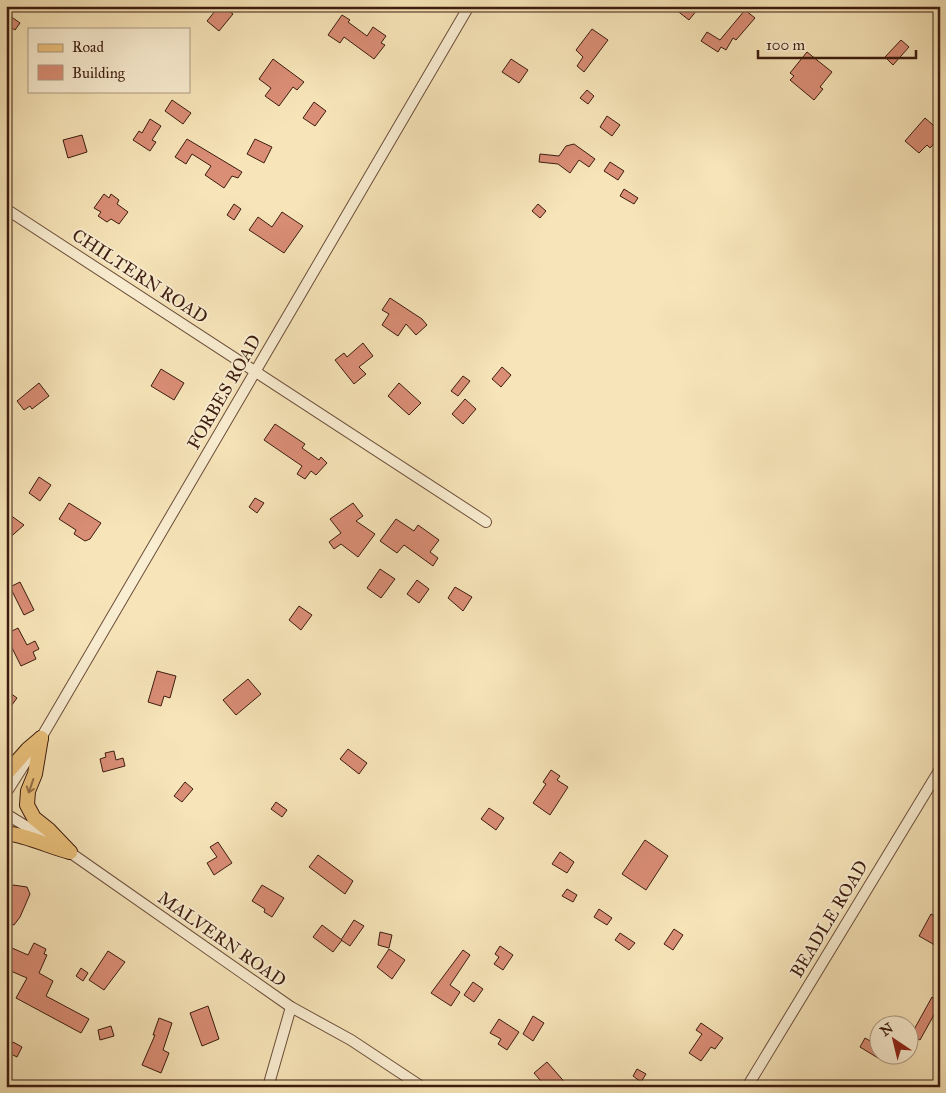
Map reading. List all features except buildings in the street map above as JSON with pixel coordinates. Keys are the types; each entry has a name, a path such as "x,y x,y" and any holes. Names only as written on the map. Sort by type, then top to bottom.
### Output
{"main road":[{"path":"6,774 28,749 41,738"},
{"path":"41,738 35,774 28,791 27,805 34,818 50,830 70,852"},
{"path":"6,834 18,834 49,847 70,852"}],"street":[{"name":"FORBES ROAD","path":"6,793 41,738 469,6"},
{"name":"CHILTERN ROAD","path":"6,209 486,522"},
{"name":"BEADLE ROAD","path":"747,1087 940,769"},
{"name":"MALVERN ROAD","path":"6,814 70,852 291,1007 351,1040 422,1087"},
{"path":"268,1087 291,1007"}]}
